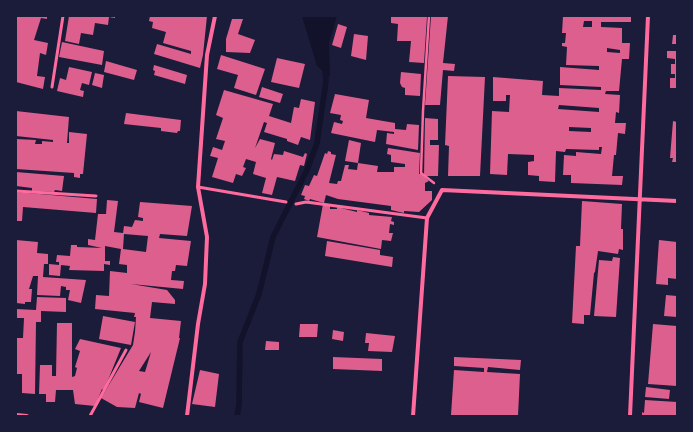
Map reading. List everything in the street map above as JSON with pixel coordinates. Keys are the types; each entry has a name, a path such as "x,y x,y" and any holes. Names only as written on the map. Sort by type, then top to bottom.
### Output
{"street":[{"path":"187,416 198,324 205,284 207,237 198,187 207,55 215,16"},
{"path":"630,416 648,16"},
{"path":"413,416 427,218 442,190 639,198 677,201"},
{"path":"16,415 27,416"}],"lane":[{"path":"52,87 63,16"},
{"path":"198,187 286,202"},
{"path":"16,191 96,196"},
{"path":"296,204 306,202 427,218"},
{"path":"90,416 126,350"}],"path":[{"path":"429,16 423,111 422,174 442,190"}],"shaded area":[{"path":"302,16 337,16 329,43 330,77 317,66"}],"building":[{"path":"16,16 47,16 47,19 41,18 34,40 48,43 46,55 40,53 37,76 45,77 43,89 16,82"},
{"path":"69,16 115,16 115,18 109,17 108,25 95,23 93,35 81,33 79,44 65,41"},
{"path":"150,16 207,16 203,55 200,68 154,54 157,44 191,54 191,51 163,43 166,32 152,28 153,22 149,21"},
{"path":"391,16 427,17 424,63 409,62 411,41 397,41 398,24 391,23"},
{"path":"431,16 448,16 443,63 455,64 454,71 443,70 440,105 425,105"},
{"path":"563,16 631,16 631,22 601,22 601,27 622,28 622,43 630,43 629,59 622,59 619,91 606,91 605,94 620,95 619,113 616,112 615,123 626,123 625,134 618,133 612,176 623,176 622,185 571,183 571,175 563,175 564,155 576,156 576,152 601,154 602,147 599,147 599,150 566,149 565,152 556,151 555,182 539,181 539,176 528,175 528,162 534,161 534,155 508,154 507,175 490,174 492,111 509,112 510,95 506,95 506,101 493,101 493,77 543,81 542,95 559,96 559,88 601,90 601,87 560,85 560,67 599,70 599,66 566,65 567,47 562,46 562,43 565,43 566,33 562,33","holes":["584,21 592,21 592,27 583,27","607,48 620,50 620,53 607,52","559,105 599,108 599,112 558,109","569,127 591,128 591,132 569,131"]},
{"path":"232,19 243,19 238,34 255,40 250,53 226,52 226,39"},
{"path":"338,24 347,27 341,48 332,45"},
{"path":"354,34 368,36 366,60 351,56"},
{"path":"673,35 677,35 677,44 672,44"},
{"path":"62,42 104,51 102,65 59,57"},
{"path":"667,51 677,51 677,88 670,88 670,78 675,78 675,74 671,74 671,64 675,64 675,59 667,58"},
{"path":"221,55 265,69 256,95 234,88 238,75 217,69"},
{"path":"277,58 305,64 299,88 271,82"},
{"path":"106,61 137,70 134,80 104,72"},
{"path":"154,65 187,75 185,84 154,75"},
{"path":"69,67 92,72 89,85 82,83 80,90 84,91 83,97 57,91 60,78 66,80"},
{"path":"401,72 421,74 420,96 405,95 405,88 402,87 400,83"},
{"path":"95,73 104,75 102,88 92,85"},
{"path":"448,76 485,77 480,176 448,176 449,146 445,145"},
{"path":"262,87 283,94 280,103 259,97"},
{"path":"224,90 273,104 269,116 291,123 294,107 299,108 301,99 315,102 310,140 301,137 298,145 287,141 287,139 264,132 267,123 264,122 255,148 260,139 275,143 272,160 274,154 283,155 284,151 303,157 305,153 307,154 304,166 300,165 295,181 277,177 272,195 262,193 266,178 253,174 256,162 246,159 243,167 246,168 242,176 236,174 233,183 212,177 218,158 210,156 213,147 222,150 225,141 216,139 223,118 216,115"},
{"path":"335,94 369,100 366,118 395,123 395,129 406,130 407,124 419,125 418,150 386,144 387,133 394,134 394,132 377,130 375,142 331,133 334,122 342,124 343,121 340,120 341,115 330,113"},
{"path":"16,111 69,117 67,143 69,143 69,132 87,134 83,174 80,174 80,178 74,177 74,173 16,169 16,139 36,140 35,144 42,144 42,141 53,142 53,140 16,136"},
{"path":"126,113 181,120 180,131 177,133 161,131 161,128 124,124"},
{"path":"425,118 438,119 438,140 430,140 430,145 439,145 438,176 424,176"},
{"path":"673,121 677,122 677,162 672,162 673,158 670,158"},
{"path":"349,140 361,143 358,163 345,161"},
{"path":"388,148 420,153 419,174 422,174 429,181 425,183 425,191 432,191 432,200 419,212 404,211 404,213 391,210 391,206 338,199 326,195 324,203 310,199 309,201 304,199 305,196 301,195 305,185 309,186 314,175 317,176 325,153 327,154 328,151 331,152 331,154 336,155 329,183 337,184 338,181 341,181 345,165 349,165 348,169 357,170 358,163 378,166 377,172 394,172 394,167 405,167 405,164 391,162 391,155 387,154"},
{"path":"16,172 64,176 62,191 32,191 32,188 16,186"},
{"path":"16,192 97,199 96,213 23,207 22,221 16,221"},
{"path":"107,200 118,201 114,232 123,233 124,226 132,227 135,220 143,221 143,218 138,217 140,202 192,206 187,236 160,234 159,238 191,241 187,266 176,265 175,271 172,271 171,280 184,281 183,289 131,284 167,290 175,300 175,304 152,302 150,318 181,321 180,338 163,408 139,402 141,394 139,393 135,408 117,407 101,398 133,345 135,332 135,313 95,309 96,295 109,296 110,271 127,273 127,265 119,264 121,249 105,246 105,261 110,261 110,265 104,264 104,271 69,270 70,266 61,265 60,276 49,275 49,264 59,265 59,262 56,262 57,255 70,256 71,245 77,245 77,247 102,248 88,245 88,239 95,240 98,214 106,214","holes":["124,234 148,236 146,252 123,249","151,352 145,372 139,371"]},
{"path":"582,201 622,204 621,229 623,229 623,250 619,249 618,254 598,251 594,273 590,315 584,315 584,324 572,323 576,246 580,246"},
{"path":"323,204 330,206 330,209 337,209 337,207 357,212 357,210 369,213 369,215 392,217 391,221 394,222 394,225 390,224 389,233 393,233 391,241 382,240 381,249 317,237"},
{"path":"16,240 38,242 37,253 48,254 48,264 44,264 43,277 86,280 81,303 68,300 70,290 66,290 66,287 61,286 60,296 37,295 38,276 33,276 29,289 32,289 31,302 25,302 25,304 16,303"},
{"path":"659,240 677,242 677,279 668,278 668,285 656,284"},
{"path":"327,241 380,250 380,255 393,257 392,267 325,256"},
{"path":"613,257 620,258 616,317 594,316 599,260 612,261"},
{"path":"666,295 677,296 677,317 664,316"},
{"path":"37,297 66,298 66,312 41,311 41,322 36,322 35,394 22,393 22,374 16,374 16,338 23,338 24,318 16,318 16,309 36,310"},
{"path":"103,316 135,322 131,345 99,339"},
{"path":"57,323 72,323 72,377 75,376 77,368 75,367 80,351 75,349 80,339 121,348 104,390 102,389 95,406 75,404 73,390 56,390 55,402 46,402 46,394 39,394 40,365 52,365 52,376 56,376"},
{"path":"300,324 318,324 317,337 299,337"},
{"path":"653,324 677,326 677,386 648,384"},
{"path":"333,330 344,332 343,341 332,339"},
{"path":"366,333 395,336 392,352 368,351 369,343 365,343"},
{"path":"266,341 279,342 279,350 265,350"},
{"path":"333,357 382,359 382,371 333,369"},
{"path":"454,357 521,360 520,370 488,367 487,372 520,374 518,416 451,415 454,370 484,372 484,368 454,366"},
{"path":"200,370 219,374 215,407 192,404"},
{"path":"646,387 670,390 669,399 645,397"},
{"path":"645,400 677,402 677,416 642,416 642,412 644,413"}],"waterway":[{"path":"237,416 239,404 240,342 259,294 273,237 307,170 317,143 326,81 325,67"}]}
